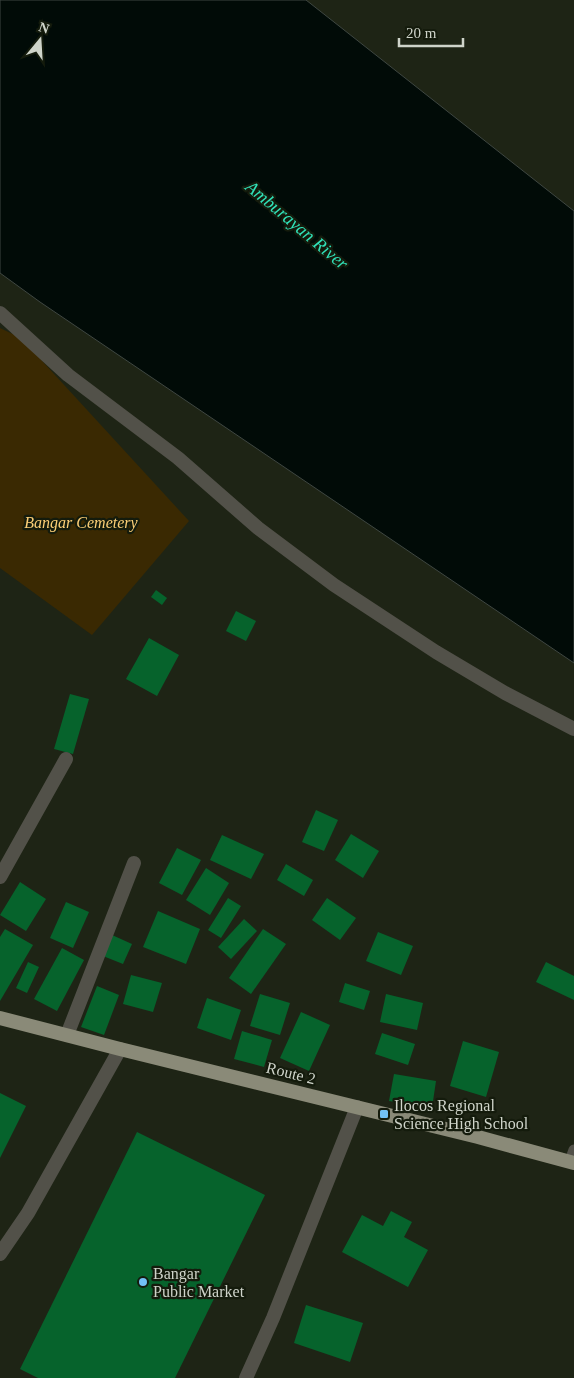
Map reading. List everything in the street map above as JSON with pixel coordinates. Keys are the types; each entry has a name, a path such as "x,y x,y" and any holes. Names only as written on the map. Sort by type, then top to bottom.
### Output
{"highway":[{"name":"Route 2","path":"0,1018 478,1137 573,1158"}],"street":[{"path":"2,318 68,375 178,458 258,528 334,585 436,652 506,693 574,729"},
{"path":"0,877 66,759"},
{"path":"67,1035 134,863"},
{"path":"0,1254 28,1213 120,1049"},
{"path":"246,1378 273,1318 357,1107"}],"green space":[{"name":"Bangar Cemetery","path":"0,328 21,338 189,521 92,635 0,568"}],"water":[{"name":"Amburayan River","path":"0,0 306,0 574,211 574,663 40,302 0,273"}],"building":[{"path":"156,590 167,598 162,605 151,597"},
{"path":"236,611 256,621 246,641 226,631"},
{"path":"149,638 179,655 157,696 126,679"},
{"path":"70,694 89,699 73,754 54,749"},
{"path":"316,810 338,820 324,851 302,842"},
{"path":"351,834 379,851 363,878 335,860"},
{"path":"222,835 264,854 251,879 210,860"},
{"path":"177,848 201,860 182,895 159,883"},
{"path":"286,864 313,880 304,896 277,880"},
{"path":"206,868 229,883 210,915 186,900"},
{"path":"20,882 46,899 26,931 0,915"},
{"path":"228,898 241,906 221,938 208,930"},
{"path":"327,898 356,918 340,940 312,920"},
{"path":"66,902 89,912 73,948 50,938"},
{"path":"158,911 200,929 186,964 143,947"},
{"path":"244,919 257,931 231,959 218,947"},
{"path":"5,929 33,945 0,1001 0,937"},
{"path":"263,929 286,944 251,994 229,978"},
{"path":"378,932 413,946 401,975 366,961"},
{"path":"112,935 132,944 123,964 103,956"},
{"path":"62,948 84,960 57,1011 34,999"},
{"path":"28,962 39,967 27,993 16,988"},
{"path":"546,962 574,976 574,1000 536,982"},
{"path":"131,975 162,983 153,1012 123,1004"},
{"path":"345,983 370,991 364,1010 339,1002"},
{"path":"97,986 119,995 104,1035 81,1027"},
{"path":"260,994 290,1003 280,1035 250,1026"},
{"path":"386,994 423,1003 417,1030 380,1022"},
{"path":"207,998 241,1010 231,1040 197,1028"},
{"path":"301,1012 330,1025 309,1071 280,1058"},
{"path":"242,1031 272,1040 264,1067 234,1059"},
{"path":"382,1033 415,1044 408,1065 375,1054"},
{"path":"463,1041 499,1052 486,1097 450,1086"},
{"path":"394,1074 436,1081 432,1108 389,1101"},
{"path":"0,1093 26,1106 0,1158"},
{"name":"Bangar Public Market","path":"137,1132 265,1195 175,1378 38,1378 20,1369"},
{"path":"391,1211 412,1222 404,1237 428,1250 408,1287 342,1252 362,1215 383,1226"},
{"path":"306,1305 363,1323 350,1362 294,1343"}],"place":[{"name":"Ilocos Regional Science High School","path":"384,1114"},
{"name":"Bangar Public Market","path":"143,1282"}]}
